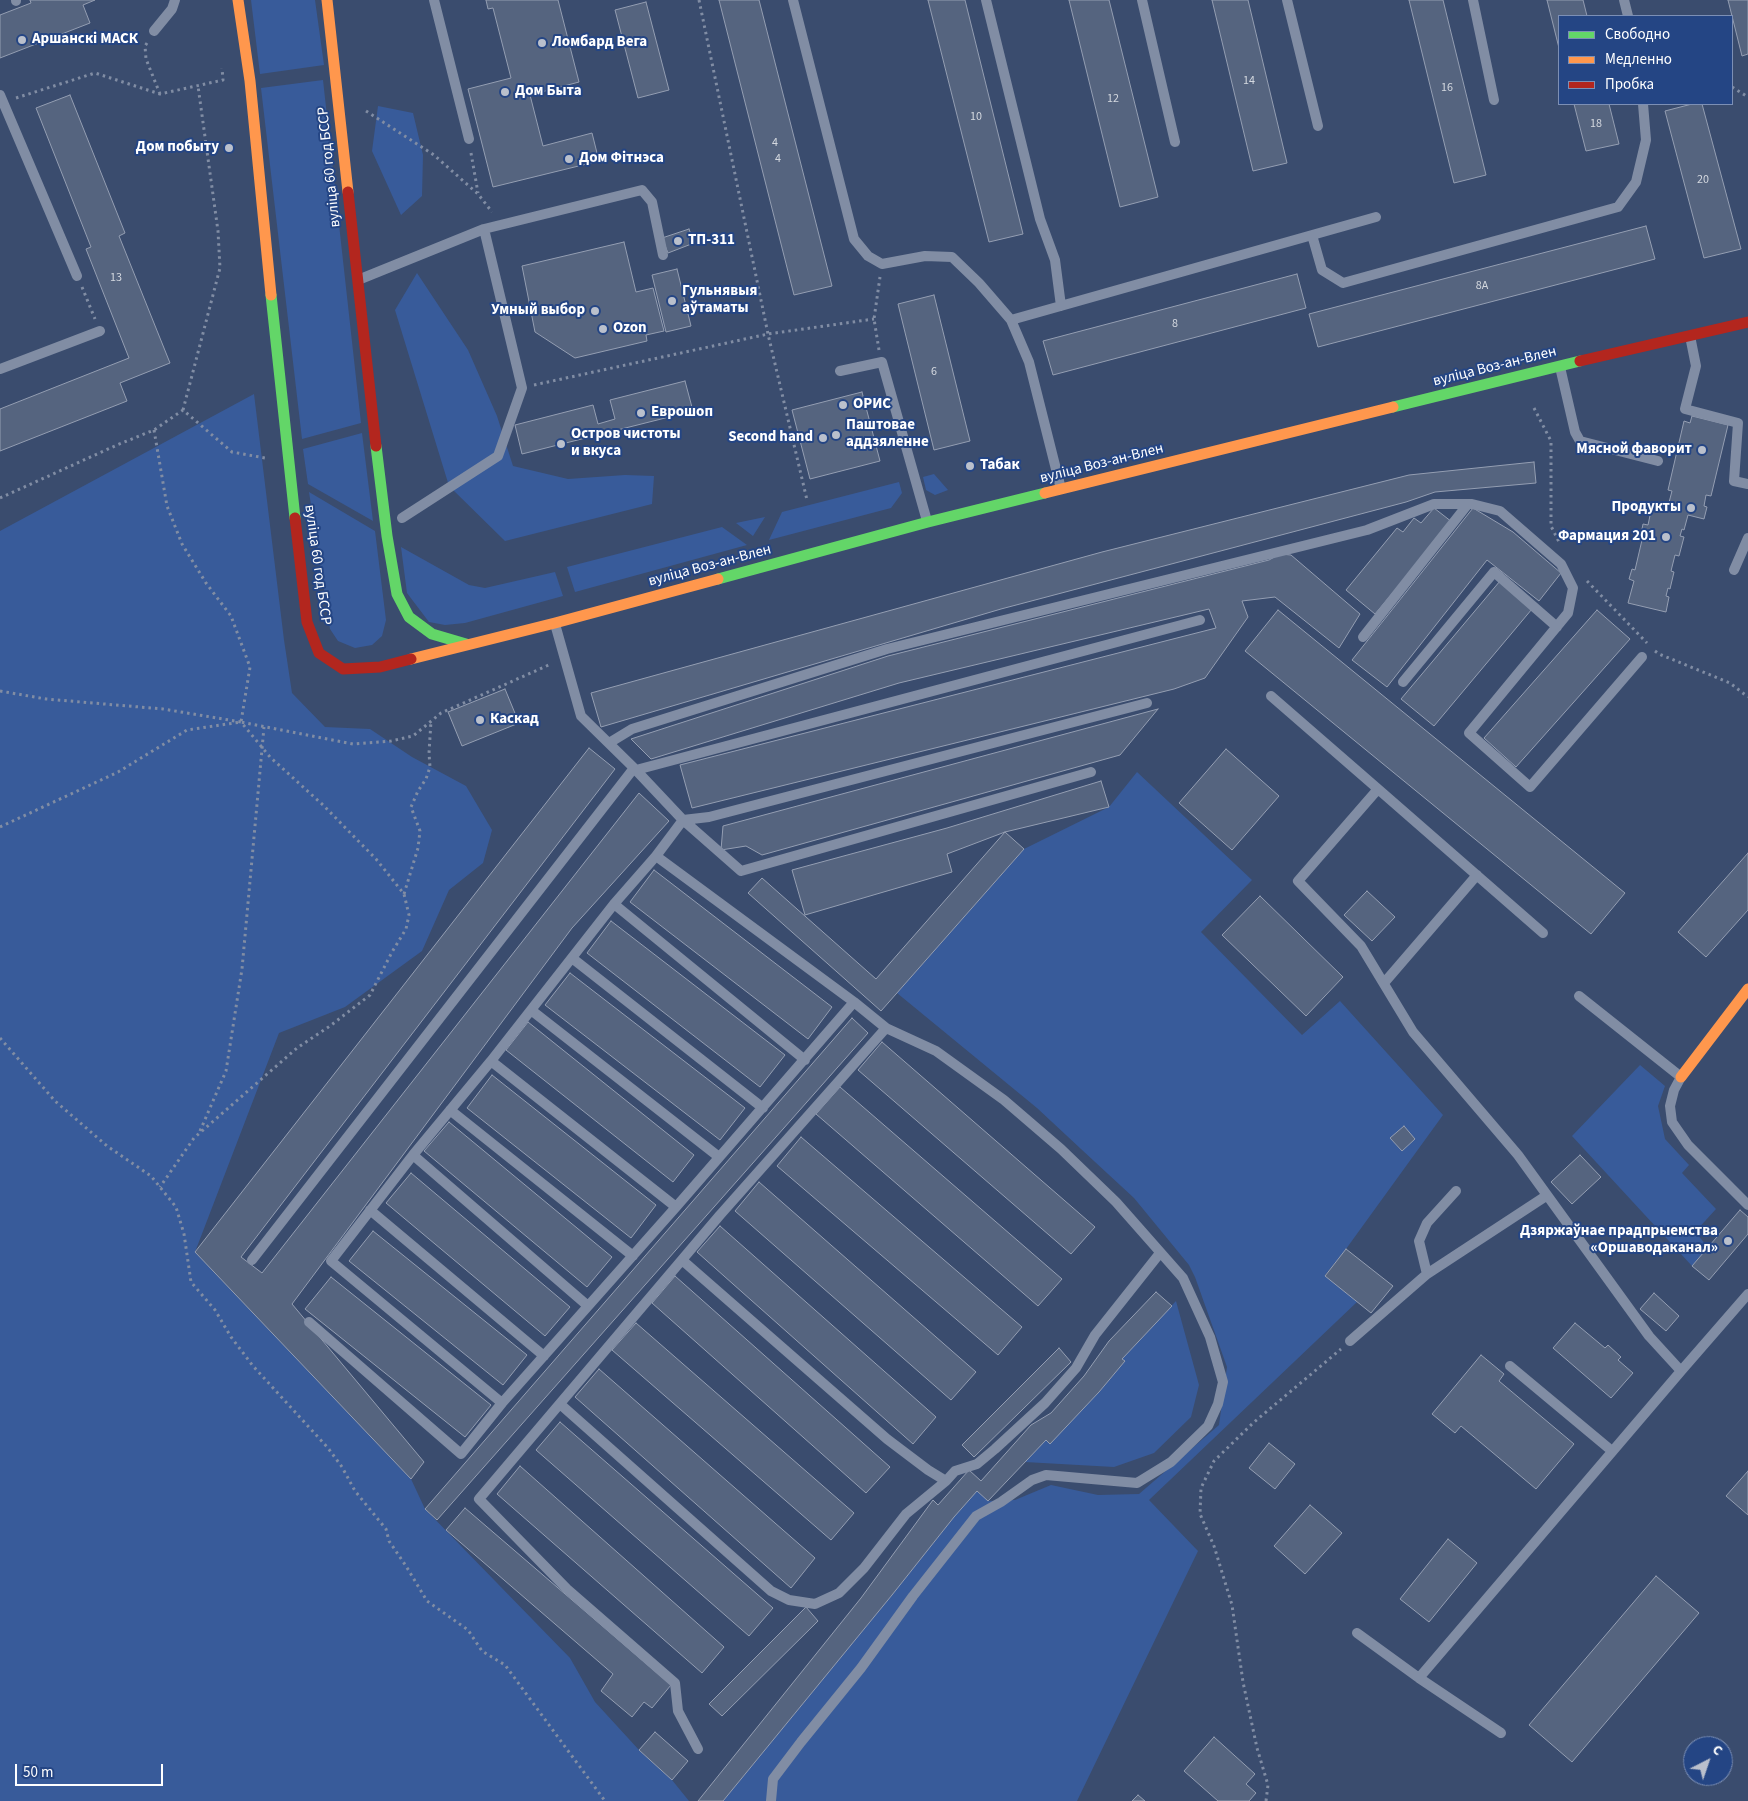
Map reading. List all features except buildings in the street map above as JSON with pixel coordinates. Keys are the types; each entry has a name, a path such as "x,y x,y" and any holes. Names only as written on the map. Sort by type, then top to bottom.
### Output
{"main road":[{"name":"вуліца 60 год БССР","path":"238,0 250,81 288,463 307,622 319,653 343,669 380,667 466,644"},
{"name":"вуліца 60 год БССР","path":"328,0 375,438 387,536 397,594 409,617 432,634 466,644"},
{"name":"вуліца Воз-ан-Влен","path":"466,644 555,623 928,522 1560,366 1748,322"},
{"path":"1681,1077 1748,989"}],"lane":[{"path":"154,31 172,9 175,0"},
{"path":"434,0 469,139"},
{"path":"794,0 854,239 868,256 882,264 925,256 952,257 979,283 1011,320 1029,362 1061,490"},
{"path":"986,0 1040,219 1055,260 1061,306"},
{"path":"1142,0 1175,142"},
{"path":"1287,0 1318,126"},
{"path":"1474,0 1494,100"},
{"path":"1624,0 1628,15"},
{"path":"2,99 77,276"},
{"path":"1312,235 1322,270 1343,283 1618,207 1636,182 1646,140 1643,105"},
{"path":"357,280 484,229 642,190 652,202 663,255"},
{"path":"1011,320 1376,217"},
{"path":"402,518 498,456 522,388 484,229"},
{"path":"0,369 100,331"},
{"path":"1690,335 1696,366 1685,409 1738,423 1734,481 1748,484"},
{"path":"840,371 882,362 928,522"},
{"path":"1560,366 1575,432 1580,441 1658,461"},
{"path":"609,743 632,728 887,649 1367,530 1434,504 1468,504 1500,511 1560,564 1573,588 1568,613 1469,733 1530,787 1642,657"},
{"path":"1363,637 1468,504"},
{"path":"1734,570 1748,538"},
{"path":"1403,682 1494,572 1557,627"},
{"path":"252,1260 635,769 1200,620"},
{"path":"555,623 581,716 684,820 741,871 1091,772"},
{"path":"1271,696 1543,933"},
{"path":"502,1403 331,1262 413,1155 491,1061 614,904 656,856 684,820 708,816 1147,704"},
{"path":"1378,789 1298,881 1361,946 1413,1032 1518,1155 1649,1336 1681,1371"},
{"path":"656,856 854,1002 886,1028 936,1051 1004,1100 1061,1149 1116,1202 1183,1278 1210,1337 1223,1382 1218,1404 1208,1426 1171,1462 1137,1483 1046,1474 1032,1480 1001,1502 976,1516 861,1668 773,1779 771,1801"},
{"path":"1384,983 1476,875"},
{"path":"614,904 805,1060"},
{"path":"572,958 764,1108"},
{"path":"1579,996 1681,1077 1674,1090 1670,1106 1672,1122 1688,1146 1748,1205"},
{"path":"309,1322 461,1454 502,1403 764,1108 854,1002"},
{"path":"531,1010 719,1157"},
{"path":"698,1749 678,1711 675,1683 567,1589 479,1499 682,1260 886,1028"},
{"path":"491,1061 676,1207"},
{"path":"450,1110 633,1256"},
{"path":"413,1155 588,1306"},
{"path":"1427,1274 1419,1241 1427,1223 1456,1191"},
{"path":"1350,1341 1427,1274 1546,1196"},
{"path":"370,1210 544,1356"},
{"path":"560,1404 771,1591 789,1600 816,1604 839,1594 864,1568 906,1514 946,1481 955,1471 977,1464 995,1450 1045,1403 1076,1368 1095,1335 1160,1252"},
{"path":"682,1260 887,1439 946,1481"},
{"path":"1419,1678 1748,1294"},
{"path":"1510,1366 1612,1451"},
{"path":"1357,1633 1501,1734"}],"path":[{"path":"700,0 768,334 807,500"},
{"path":"154,31 146,46 146,59 160,94"},
{"path":"2,99 95,73 160,94 223,80"},
{"path":"0,498 154,430 182,410 220,268 218,231 198,86"},
{"path":"1733,88 1748,97"},
{"path":"366,111 434,156 478,194 501,225"},
{"path":"469,139 478,194"},
{"path":"882,264 874,318 882,362"},
{"path":"77,276 100,331"},
{"path":"522,388 768,334 874,318"},
{"path":"1534,408 1551,441 1551,526 1562,548"},
{"path":"182,410 232,452 271,459"},
{"path":"154,430 167,506 179,536 206,583 231,616 250,667 241,722 262,748 323,805 376,859 404,894"},
{"path":"1582,574 1610,606 1659,654 1730,683 1748,697"},
{"path":"0,691 46,699 163,709 353,744 391,741 413,736 441,713 565,658"},
{"path":"160,1187 194,1138 297,1048 330,1026 370,995 406,929 408,915 404,894 418,848 420,831 411,807 426,779 430,767 431,721"},
{"path":"0,827 118,772 187,730 241,722"},
{"path":"199,1134 226,1071 242,969 264,727"},
{"path":"0,1038 55,1101 107,1146 151,1176 176,1207 184,1234 191,1282 215,1310 231,1337 254,1366 328,1448 342,1467 355,1491 386,1529 389,1541 427,1601 468,1630 482,1651 505,1666 605,1801"},
{"path":"1266,1801 1268,1785 1257,1748 1243,1682 1232,1605 1214,1546 1200,1514 1201,1488 1214,1461 1253,1423 1350,1341"}],"shaded area":[{"path":"251,0 315,0 324,65 260,74"},
{"path":"323,80 361,423 302,439 261,88"},
{"path":"378,106 413,113 423,155 422,196 401,215 372,151"},
{"path":"417,273 468,350 497,416 513,466 568,479 625,475 654,476 652,504 505,541 449,486 395,310"},
{"path":"254,394 292,693 325,727 370,729 412,757 466,786 492,830 483,863 449,890 422,951 345,1007 279,1033 195,1252 411,1479 425,1509 570,1658 595,1702 639,1750 672,1780 689,1801 0,1801 0,531"},
{"path":"362,433 373,521 308,484 303,449"},
{"path":"934,474 948,490 935,495 926,490 923,477"},
{"path":"899,482 902,493 891,508 769,540 782,512"},
{"path":"309,492 375,531 386,620 382,636 372,645 355,648 338,641 330,629"},
{"path":"765,517 753,536 736,523"},
{"path":"722,527 747,545 575,592 567,567"},
{"path":"401,547 469,585 485,588 555,572 563,596 465,623 445,625 429,622 407,593"},
{"path":"1137,772 1252,880 1201,932 1302,1035 1340,1001 1443,1115 1325,1275 1357,1302 1149,1500 1198,1551 1077,1801 723,1801 977,1491 988,1501 1015,1500 1051,1485 1098,1495 1139,1494 1219,1425 1227,1367 1189,1265 1134,1198 1037,1108 897,993 1024,849 1109,807"},
{"path":"1640,1065 1665,1086 1658,1106 1665,1139 1689,1165 1682,1173 1716,1209 1695,1232 1708,1247 1692,1266 1572,1136"},
{"path":"1176,1301 1199,1385 1191,1417 1154,1453 1114,1467 1025,1462 1046,1440 1050,1443 1099,1392 1125,1361 1122,1359"}],"traffic: fast":[{"path":"271,295 295,518"},
{"path":"1393,407 1580,361"},
{"path":"376,446 387,536 397,594 409,617 432,634 466,644"},
{"path":"718,579 928,522 1045,493"}],"traffic: slow":[{"path":"238,0 250,81 271,295"},
{"path":"327,0 348,192"},
{"path":"1045,493 1393,407"},
{"path":"411,659 718,579"},
{"path":"1681,1077 1748,989"}],"traffic: jam":[{"path":"348,192 376,446"},
{"path":"1580,361 1748,322"},
{"path":"295,518 307,622 319,653 343,669 380,667 411,659"}],"place":[{"name":"Аршанскі МАСК","path":"22,40"},
{"name":"Ломбард Вега","path":"542,43"},
{"name":"Дом Быта","path":"505,92"},
{"name":"Дом побыту","path":"229,148"},
{"name":"Дом Фітнэса","path":"569,159"},
{"name":"ТП-311","path":"678,241"},
{"name":"Гульнявыя аўтаматы","path":"672,301"},
{"name":"Умный выбор","path":"595,311"},
{"name":"Ozon","path":"603,329"},
{"name":"ОРИС","path":"843,405"},
{"name":"Еврошоп","path":"641,413"},
{"name":"Паштовае аддзяленне","path":"836,435"},
{"name":"Second hand","path":"823,438"},
{"name":"Остров чистоты и вкуса","path":"561,444"},
{"name":"Мясной фаворит","path":"1702,450"},
{"name":"Табак","path":"970,466"},
{"name":"Продукты","path":"1691,508"},
{"name":"Фармация 201","path":"1666,537"},
{"name":"Каскад","path":"480,720"},
{"name":"Дзяржаўнае прадпрыемства «Оршаводаканал»","path":"1728,1241"}]}
